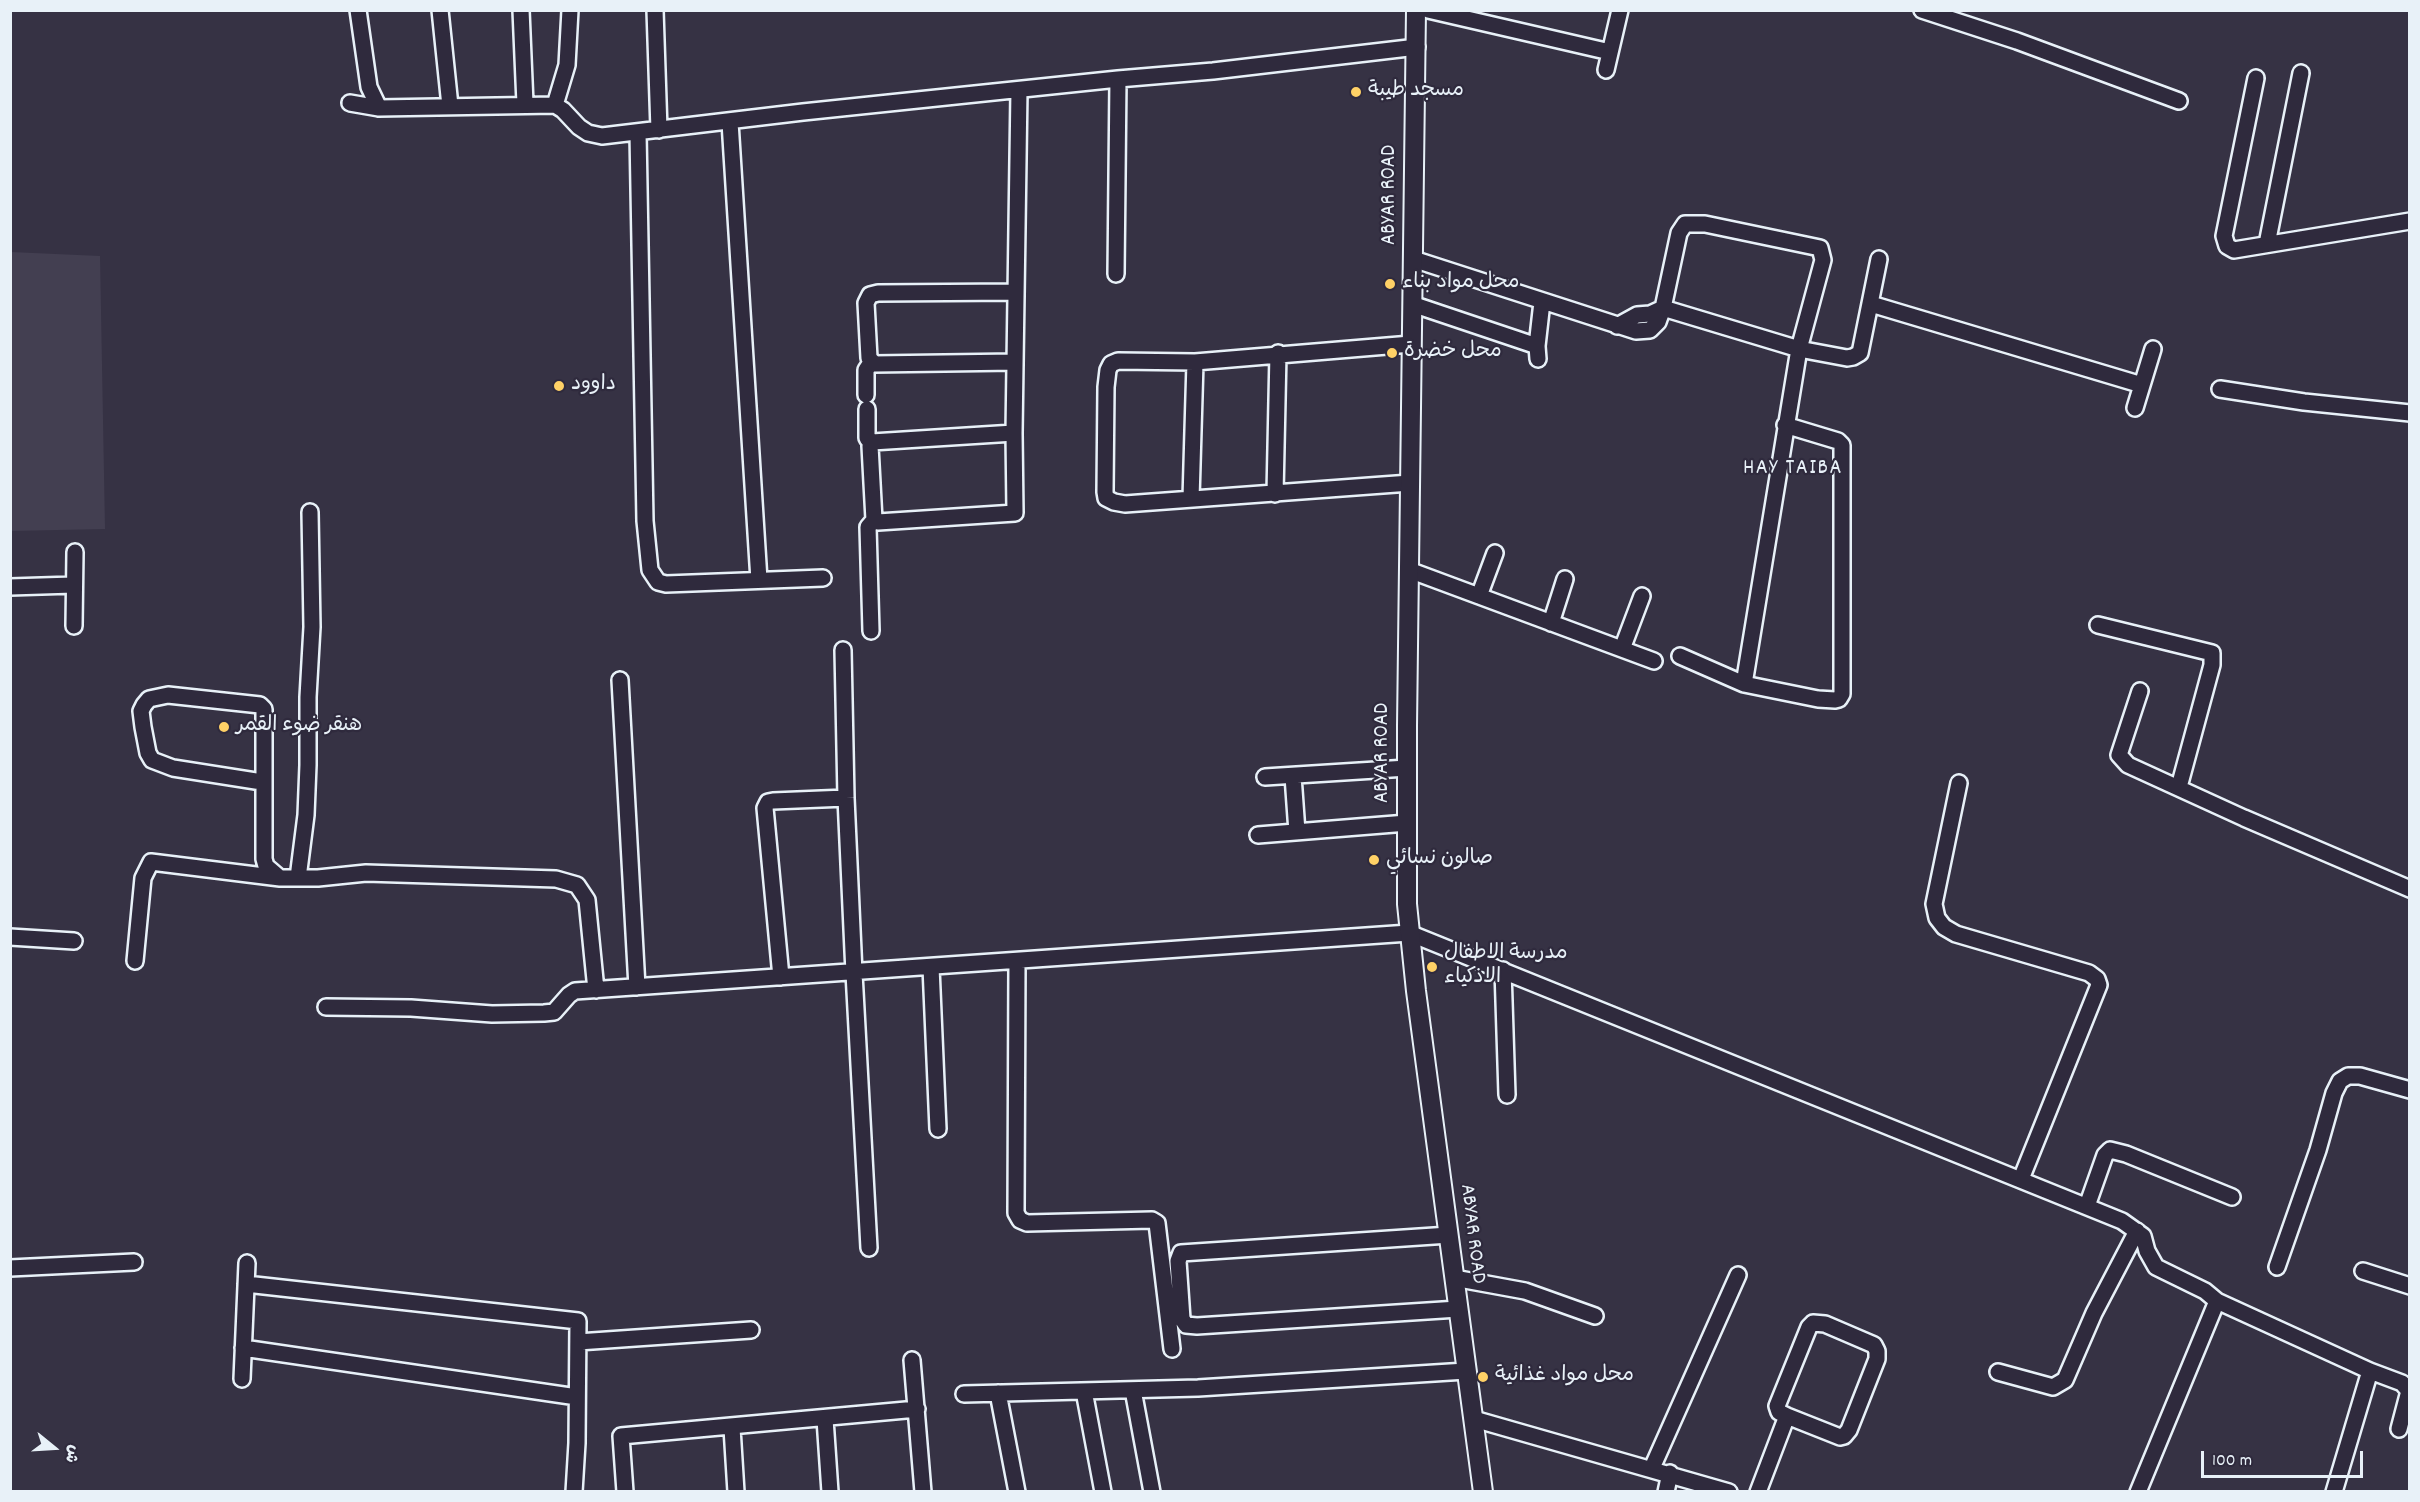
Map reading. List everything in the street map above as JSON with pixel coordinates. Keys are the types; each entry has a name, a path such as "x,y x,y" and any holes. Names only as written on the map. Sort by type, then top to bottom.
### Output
{"main road":[{"name":"ABYAR ROAD","path":"1416,10 1407,768 1409,933 1483,1491"}],"street":[{"path":"357,10 369,87 379,108"},
{"path":"440,10 450,106"},
{"path":"521,10 525,104"},
{"path":"555,105 567,65 570,10"},
{"path":"655,10 659,130"},
{"path":"1428,10 1610,52"},
{"path":"1606,70 1620,10"},
{"path":"1922,10 1944,13 2179,101"},
{"path":"350,103 379,108 555,105 564,110 579,127 588,133 602,136 803,112 1213,71 1417,47"},
{"path":"2267,244 2301,73"},
{"path":"2256,78 2224,236 2227,246 2234,250 2409,220"},
{"path":"1116,274 1118,79"},
{"path":"874,520 878,522 1014,514 1016,511 1014,433 1019,90"},
{"path":"730,122 759,580"},
{"path":"638,133 645,521 650,570 658,582 666,584 823,578"},
{"path":"1413,259 1636,331 1650,330 1658,322 1663,308 1678,233 1685,224 1705,224 1820,248 1824,260 1799,349 1744,684"},
{"path":"1663,308 1799,349 1847,358 1853,357 1860,353 1879,259"},
{"path":"1015,362 874,364 869,358 866,303 870,295 1016,292"},
{"path":"1412,304 1537,352 1542,302"},
{"path":"1871,304 2142,385"},
{"path":"1410,483 1125,504 1113,502 1106,498 1106,387 1108,370 1111,364 1118,361 1195,362 1278,353 1411,344"},
{"path":"2135,408 2153,349"},
{"path":"1275,494 1278,353"},
{"path":"871,631 868,527 874,520 871,443 867,438 866,370 872,361"},
{"path":"1191,499 1195,362"},
{"path":"2220,389 2304,402 2409,413"},
{"path":"1680,656 1744,684 1798,695 1839,699 1843,690 1842,445 1838,441 1785,425"},
{"path":"871,443 1014,433"},
{"path":"298,878 306,815 308,765 308,697 312,627 310,512"},
{"path":"74,626 75,552"},
{"path":"1479,596 1495,553"},
{"path":"1409,570 1654,661"},
{"path":"1551,623 1565,579"},
{"path":"10,587 73,585"},
{"path":"1622,649 1642,596"},
{"path":"2098,625 2207,651 2213,655 2179,787"},
{"path":"843,650 846,798 869,1248"},
{"path":"620,680 637,987"},
{"path":"2140,691 2120,755 2128,765 2409,889"},
{"path":"262,782 173,768 152,760 148,753 143,727 141,711 144,705 149,699 168,695 260,705 266,715 262,782 264,859 266,866 280,878"},
{"path":"1265,777 1407,768"},
{"path":"1293,776 1297,832"},
{"path":"1959,783 1934,904 1937,918 1944,927 1956,934 2089,974 2097,979 2098,985 2021,1179"},
{"path":"781,977 765,808 768,802 773,801 846,798"},
{"path":"1258,835 1407,823"},
{"path":"135,961 143,879 151,862 280,878 366,873 567,881 577,885 587,900 596,990"},
{"path":"326,1007 411,1008 492,1014 544,1013 554,1012 575,991 1409,933 2122,1221 2143,1236 2147,1251 2156,1267 2205,1291 2217,1301 2370,1371 2402,1383 2409,1391 2399,1429"},
{"path":"10,937 74,940"},
{"path":"1017,961 1016,1213 1020,1220 1027,1223 1152,1220 1157,1223 1172,1349"},
{"path":"931,967 938,1129"},
{"path":"1503,970 1507,1095"},
{"path":"2277,1267 2318,1150 2334,1093 2340,1081 2348,1076 2360,1076 2409,1090"},
{"path":"2087,1206 2105,1155 2110,1150 2126,1154 2232,1197"},
{"path":"1998,1372 2053,1387 2065,1380 2094,1313 2137,1231"},
{"path":"1449,1235 1181,1253 1178,1261 1182,1319 1186,1325 1197,1326 1458,1310"},
{"path":"10,1268 134,1262"},
{"path":"242,1379 247,1263"},
{"path":"2363,1271 2409,1286"},
{"path":"1652,1468 1738,1275"},
{"path":"1454,1278 1518,1290 1595,1316"},
{"path":"246,1284 578,1321 574,1491"},
{"path":"2138,1491 2217,1301"},
{"path":"1813,1323 1825,1324 1874,1345 1877,1359 1847,1434 1840,1437 1787,1416 1779,1412 1777,1406 1779,1398 1809,1327 1813,1323"},
{"path":"578,1342 751,1330"},
{"path":"243,1348 577,1397"},
{"path":"912,1359 923,1491"},
{"path":"964,1394 1198,1388 1466,1371"},
{"path":"2334,1491 2370,1371"},
{"path":"1133,1390 1152,1491"},
{"path":"1084,1391 1103,1491"},
{"path":"998,1393 1017,1491"},
{"path":"625,1491 621,1436 732,1428 917,1409"},
{"path":"1758,1491 1787,1416"},
{"path":"825,1419 830,1491"},
{"path":"1474,1419 1729,1491"},
{"path":"732,1428 736,1491"},
{"path":"1666,1491 1670,1473"}],"shaded area":[{"path":"11,252 100,256 105,529 11,531"}],"place":[{"name":"مسجد طيبة","path":"1356,92"},
{"name":"محل مواد بناء","path":"1390,284"},
{"name":"محل خضرة","path":"1392,353"},
{"name":"داوود","path":"559,386"},
{"name":"هنقر ضوء القمر","path":"224,727"},
{"name":"صالون نسائي","path":"1374,860"},
{"name":"مدرسة الاطفال الاذكياء","path":"1432,967"},
{"name":"محل مواد غذائية","path":"1483,1377"}],"district":[{"name":"HAY TAIBA","path":"1793,470"}]}
